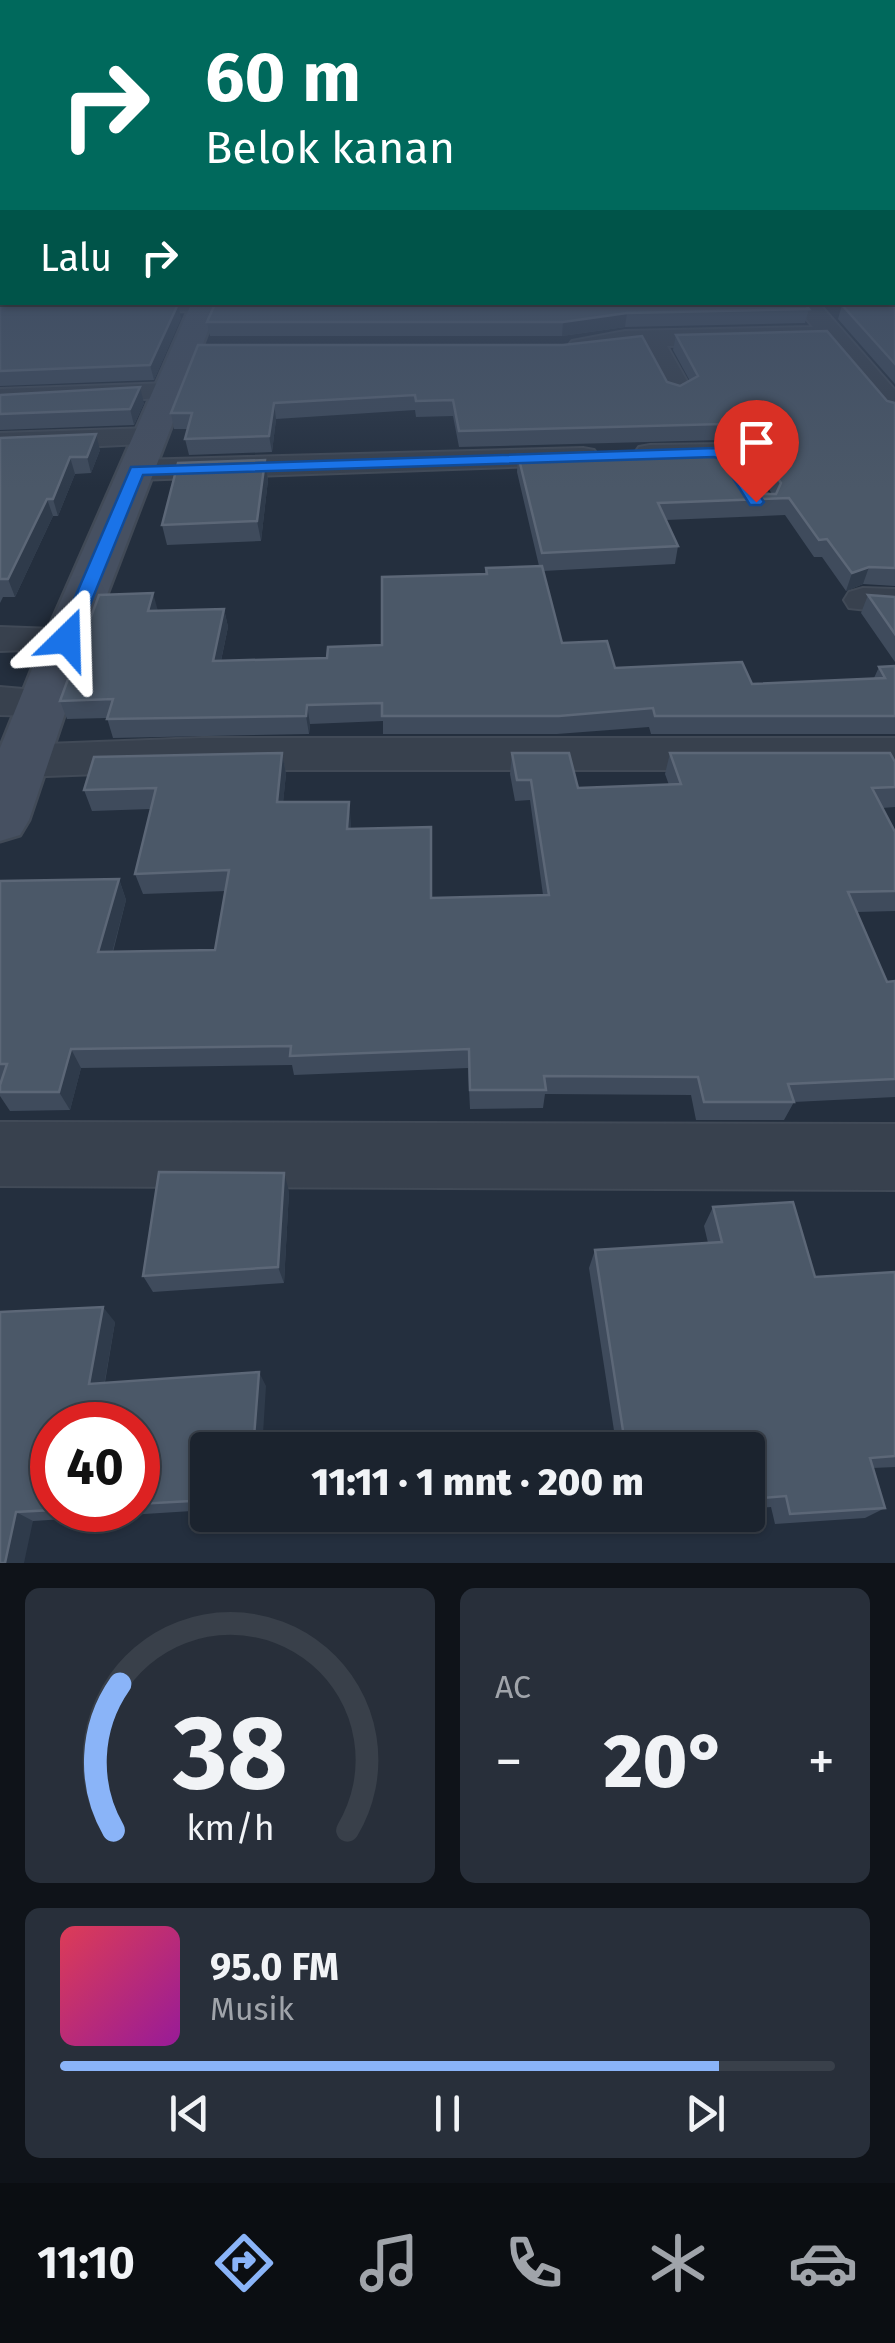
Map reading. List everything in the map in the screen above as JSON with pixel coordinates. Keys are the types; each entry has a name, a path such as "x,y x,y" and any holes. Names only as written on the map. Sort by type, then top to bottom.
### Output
{"street":[{"path":"0,820 21,760 21,702 67,639 194,342"},
{"path":"562,348 615,342"},
{"path":"652,342 678,390"},
{"path":"840,342 895,408"},
{"path":"0,398 170,391"},
{"path":"0,442 144,454 716,452 727,456 756,502"},
{"path":"0,640 67,639"},
{"path":"21,760 220,754 895,754"},
{"path":"0,1154 895,1157"}],"building":[{"path":"0,342 161,342 150,365 0,371"},
{"path":"645,342 667,382 680,386 698,376 680,342 836,342 887,401 895,403 895,568 869,567 852,573 827,539 819,540 789,498 658,503 678,546 542,553 518,455 712,449 745,494 776,494 781,483 748,435 723,424 459,431 453,400 416,401 415,395 274,403 269,436 185,439 192,413 171,413 198,345"},
{"path":"875,342 895,342 895,364"},
{"path":"140,387 130,409 0,414 0,395"},
{"path":"96,434 87,457 70,457 53,499 47,499 8,579 0,579 0,438"},
{"path":"265,460 257,521 162,525 178,463"},
{"path":"542,566 562,643 607,641 615,668 742,662 752,684 885,678 879,667 895,666 895,716 655,716 653,708 559,716 382,716 382,703 307,705 306,716 107,719 113,699 60,701 99,595 153,593 148,611 224,609 213,661 327,658 328,647 382,645 382,577 487,574 486,568"},
{"path":"868,595 895,597 895,634"},
{"path":"282,753 277,802 349,802 347,829 431,827 431,898 549,895 531,780 517,780 512,753 569,753 578,788 681,784 670,753 890,753 895,762 895,787 872,788 895,832 895,891 848,892 887,982 895,981 895,1079 788,1084 794,1102 704,1102 698,1077 544,1076 546,1090 470,1090 469,1049 290,1056 291,1046 71,1049 59,1092 0,1092 7,1064 0,1064 0,881 119,879 98,952 215,950 229,870 135,874 156,788 84,790 94,757"},
{"path":"159,1172 284,1173 278,1267 143,1276"},
{"path":"793,1202 815,1277 895,1272 895,1456 870,1458 885,1508 790,1514 786,1496 765,1498 765,1432 623,1432 595,1250 722,1242 713,1207"},
{"path":"103,1307 89,1384 259,1372 254,1432 190,1432 190,1501 160,1503 160,1402 30,1402 30,1511 16,1512 5,1563 0,1563 0,1312"}],"route":[{"path":"67,639 137,470 716,452 727,456 756,502"}]}
